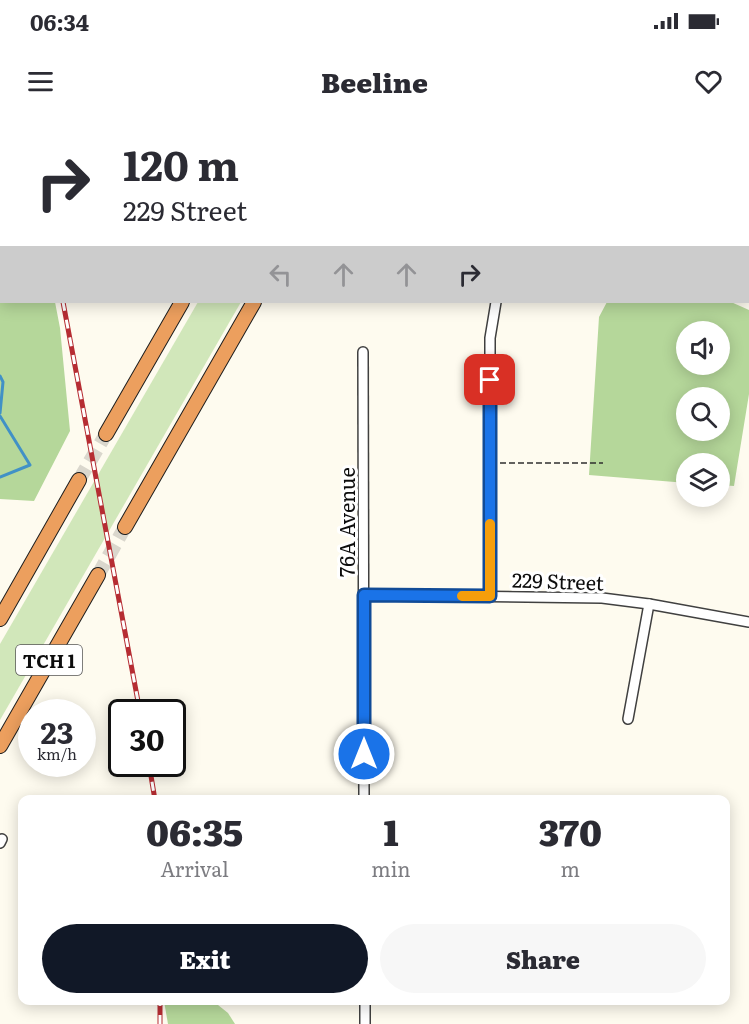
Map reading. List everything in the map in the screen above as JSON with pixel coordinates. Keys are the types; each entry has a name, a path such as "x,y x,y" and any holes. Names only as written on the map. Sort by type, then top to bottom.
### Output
{"highway":[{"path":"106,434 181,303"},
{"path":"125,527 254,303"},
{"path":"0,619 79,480"},
{"name":"TCH 1","path":"0,746 98,575"}],"street":[{"path":"490,596 490,338 496,303"},
{"name":"76A Avenue","path":"363,352 364,795"},
{"name":"229 Street","path":"364,595 602,598 749,622"},
{"path":"628,719 649,604"},
{"path":"365,1005 365,1024"}],"path":[{"path":"490,463 603,463"}],"green space":[{"path":"0,303 55,303 60,328 70,431 34,501 0,499"},
{"path":"197,303 240,303 0,720 0,644"},
{"path":"606,303 733,303 749,310 749,394 734,486 730,486 730,453 676,453 676,482 589,475 599,317"},
{"path":"165,1005 218,1005 228,1013 235,1024 168,1024"}],"waterway":[{"path":"0,376 3,382 0,413"},
{"path":"0,416 30,465 0,477"}],"tunnel":[{"path":"79,480 106,434"},
{"path":"98,575 125,527"}],"railway":[{"path":"63,303 138,699"},
{"path":"151,777 154,795"},
{"path":"160,1005 160,1024"}],"slow traffic":[{"path":"462,596 490,596 490,524"}],"route":[{"path":"364,754 364,595 490,596 490,380"}]}
